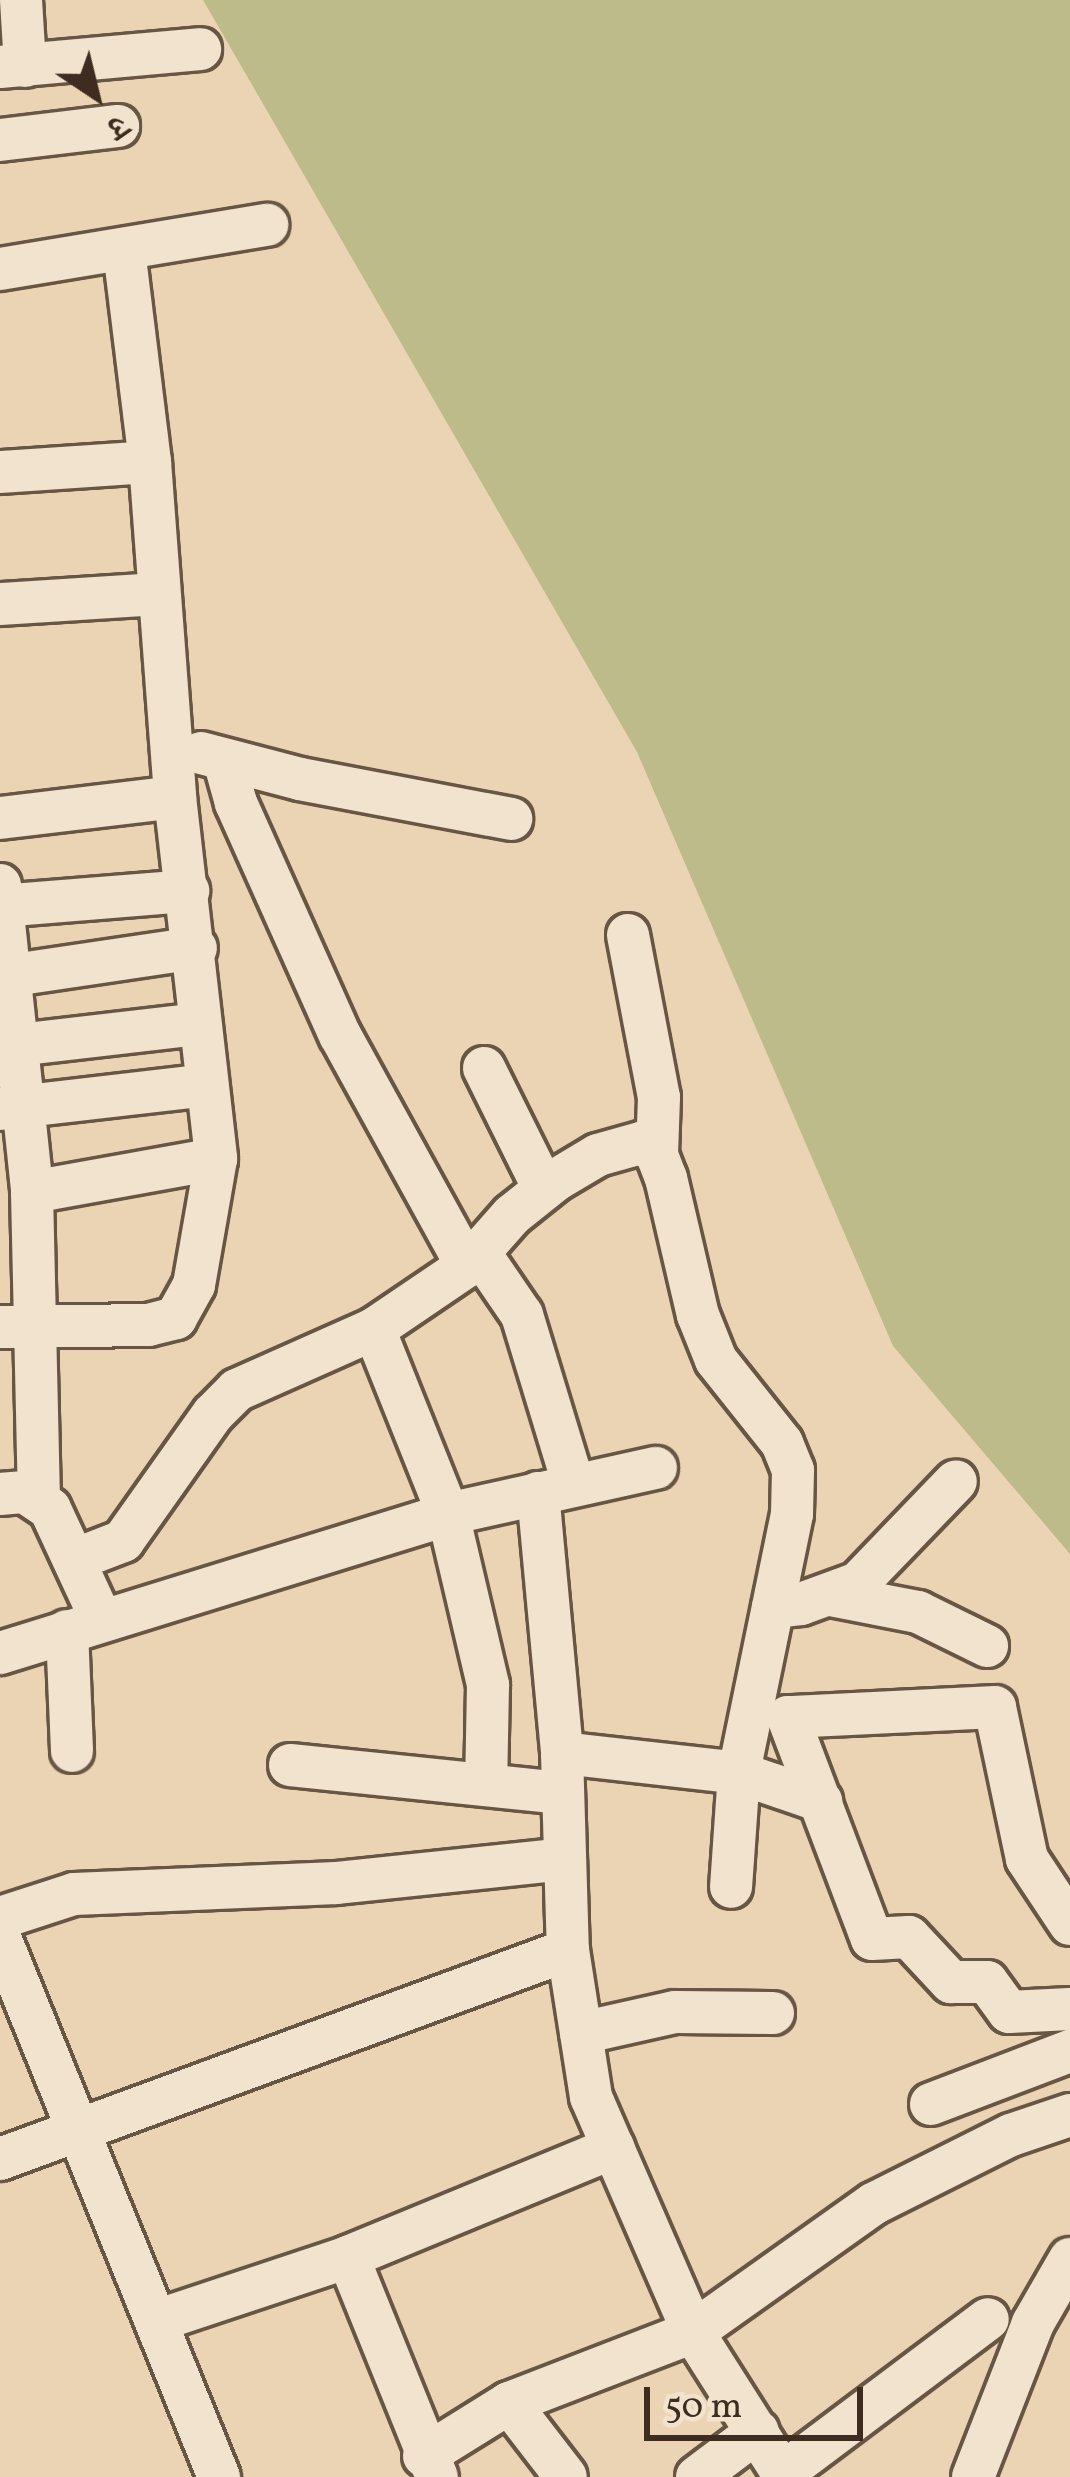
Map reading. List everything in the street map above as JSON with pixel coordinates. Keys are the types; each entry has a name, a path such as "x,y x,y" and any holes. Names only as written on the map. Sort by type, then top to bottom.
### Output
{"street":[{"path":"21,0 12,66 200,49"},
{"path":"0,140 118,126"},
{"path":"0,269 267,225"},
{"path":"17,1325 148,1325 176,1318 194,1285 216,1159 199,1024 196,948 175,797 150,461 124,250"},
{"path":"0,472 150,461"},
{"path":"0,604 158,594"},
{"path":"171,745 511,820"},
{"path":"224,760 236,802 340,1036 473,1259 522,1315 556,1488 568,1950 591,2097 693,2332 784,2475 988,2319"},
{"path":"0,818 175,797"},
{"path":"72,1751 84,1626 74,1560 50,1509 19,1496 16,1242 21,1180 12,1108 1,899 188,891"},
{"path":"628,935 659,1097 657,1155 705,1336 716,1360 782,1443 793,1470 792,1514 739,1773 731,1887"},
{"path":"5,977 196,948"},
{"path":"9,1047 199,1024"},
{"path":"484,1068 544,1189"},
{"path":"12,1108 207,1085"},
{"path":"74,1560 123,1541 213,1414 237,1390 374,1329 473,1259 544,1189 626,1143 644,1142 657,1155"},
{"path":"21,1180 216,1159"},
{"path":"374,1329 448,1514 488,1684 487,1785"},
{"path":"0,1654 448,1514 656,1468"},
{"path":"773,1607 830,1595 858,1583 884,1562 956,1481"},
{"path":"830,1595 918,1612 987,1646"},
{"path":"1070,1924 1027,1859 995,1707 788,1717 872,1939 909,1937 951,1982 988,1982 1009,2012 1070,2008"},
{"path":"290,1765 487,1785 563,1773 739,1773 820,1801"},
{"path":"0,1918 74,1894 337,1882 565,1859"},
{"path":"0,1938 220,2477"},
{"path":"0,2159 568,1950"},
{"path":"581,2033 675,2012 773,2013"},
{"path":"931,2104 1070,2051"},
{"path":"348,2257 430,2467 509,2402 693,2332 873,2204 1012,2135 1070,2115"},
{"path":"156,2320 348,2257 613,2148"},
{"path":"973,2477 1033,2323 1070,2259"},
{"path":"509,2402 566,2477"},
{"path":"697,2477 758,2432"}],"shaded area":[{"path":"203,0 1070,0 1070,1554 893,1346 637,752"}]}
